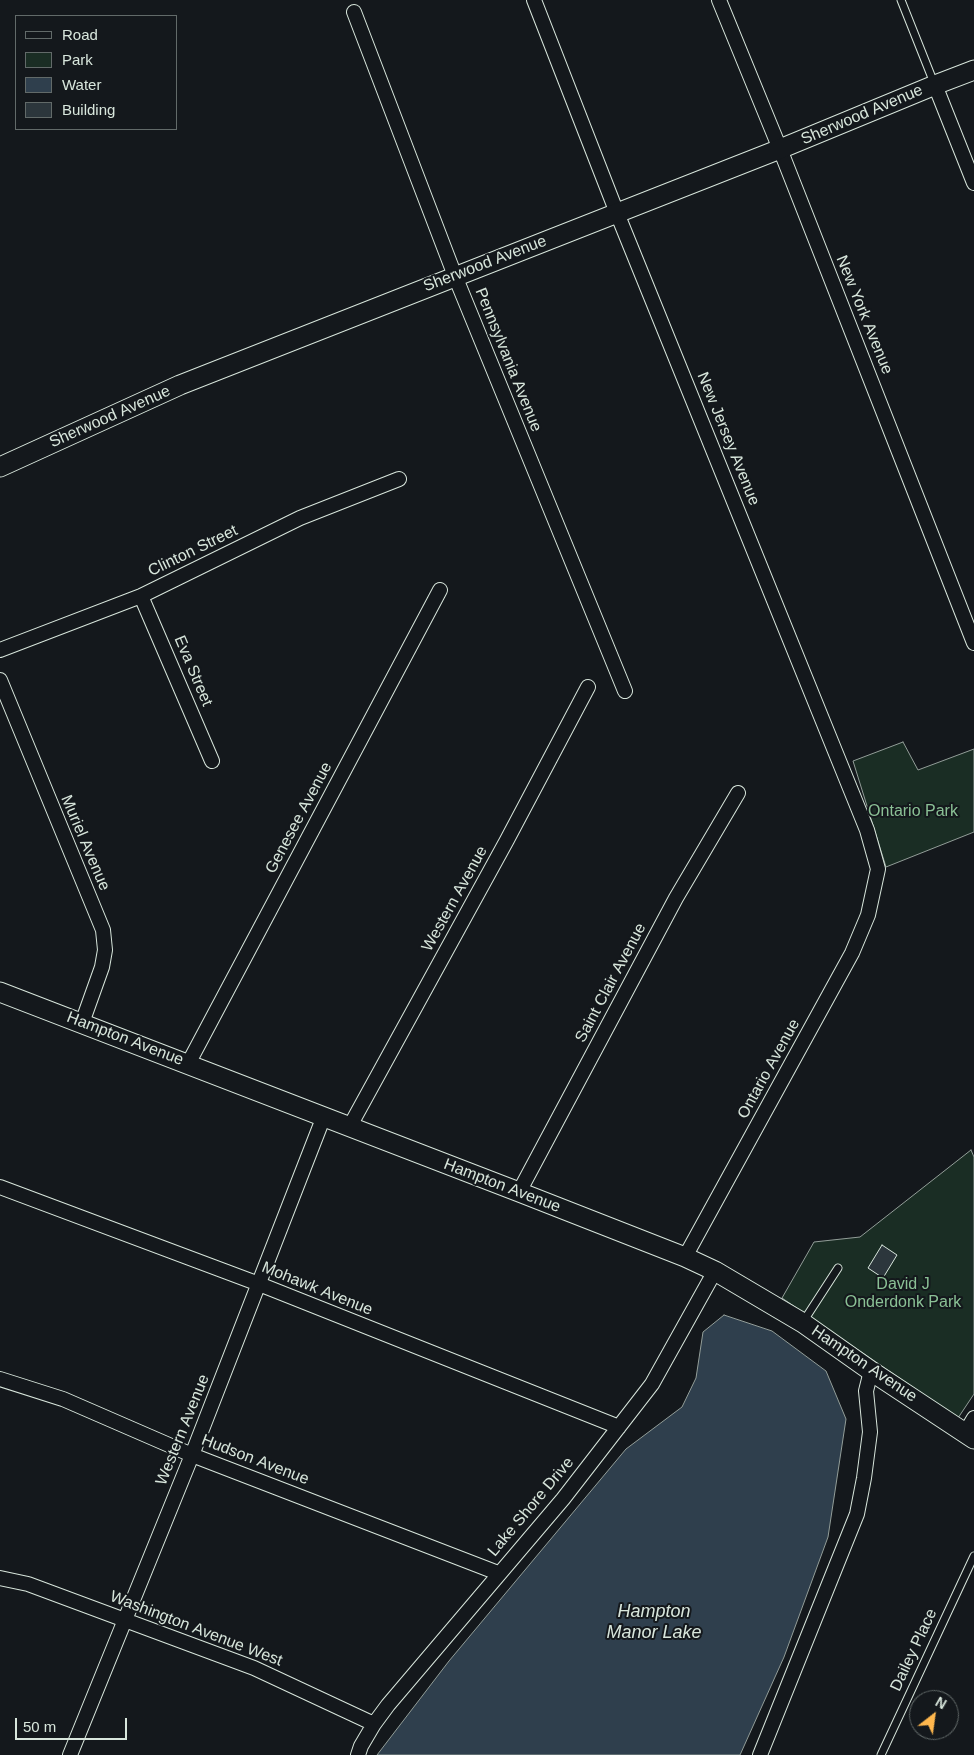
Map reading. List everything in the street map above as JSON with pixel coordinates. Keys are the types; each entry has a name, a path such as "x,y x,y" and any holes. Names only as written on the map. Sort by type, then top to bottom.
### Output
{"street":[{"name":"New Jersey Avenue","path":"534,0 617,213 867,830 878,869 874,893"},
{"name":"New York Avenue","path":"719,0 974,643"},
{"name":"Pennsylvania Avenue","path":"354,12 455,276 625,691"},
{"name":"Sherwood Avenue","path":"0,467 180,385 780,150 974,70"},
{"path":"935,85 974,183"},
{"name":"Clinton Street","path":"0,650 141,596 300,518 399,479"},
{"name":"Genesee Avenue","path":"188,1064 440,590"},
{"name":"Eva Street","path":"141,596 212,761"},
{"name":"Muriel Avenue","path":"0,680 103,930 105,950 102,967 82,1023"},
{"name":"Western Avenue","path":"350,1126 507,840 588,687"},
{"name":"Saint Clair Avenue","path":"519,1192 676,898 738,792"},
{"name":"Ontario Avenue","path":"685,1257 852,953 868,914 874,893"},
{"name":"Hampton Avenue","path":"0,992 685,1257 715,1271 803,1323 871,1371 971,1430"},
{"name":"Western Avenue","path":"70,1755 192,1455 324,1116"},
{"name":"Mohawk Avenue","path":"0,1187 259,1284 619,1427"},
{"name":"Lake Shore Drive","path":"358,1755 374,1724 388,1705 562,1499 652,1384 715,1271"},
{"path":"760,1755 857,1514 870,1432 866,1391 871,1371"},
{"name":"Hudson Avenue","path":"0,1379 63,1399 192,1455 498,1574"},
{"name":"Washington Avenue West","path":"0,1578 28,1584 254,1668 374,1724"}],"lane":[{"path":"901,0 935,85"},
{"path":"803,1323 838,1268"},
{"name":"Dailey Place","path":"881,1755 974,1556"}],"green space":[{"name":"Ontario Park","path":"903,742 918,770 974,749 974,832 886,867 853,761"},
{"name":"David J Onderdonk Park","path":"971,1150 974,1157 974,1394 958,1418 782,1298 814,1242 860,1237"}],"water":[{"name":"Hampton Manor Lake","path":"724,1315 772,1331 826,1371 846,1419 828,1537 784,1657 740,1755 377,1755 449,1661 626,1449 682,1407 696,1378 703,1332"}],"building":[{"path":"882,1245 897,1255 883,1278 868,1268"}]}
